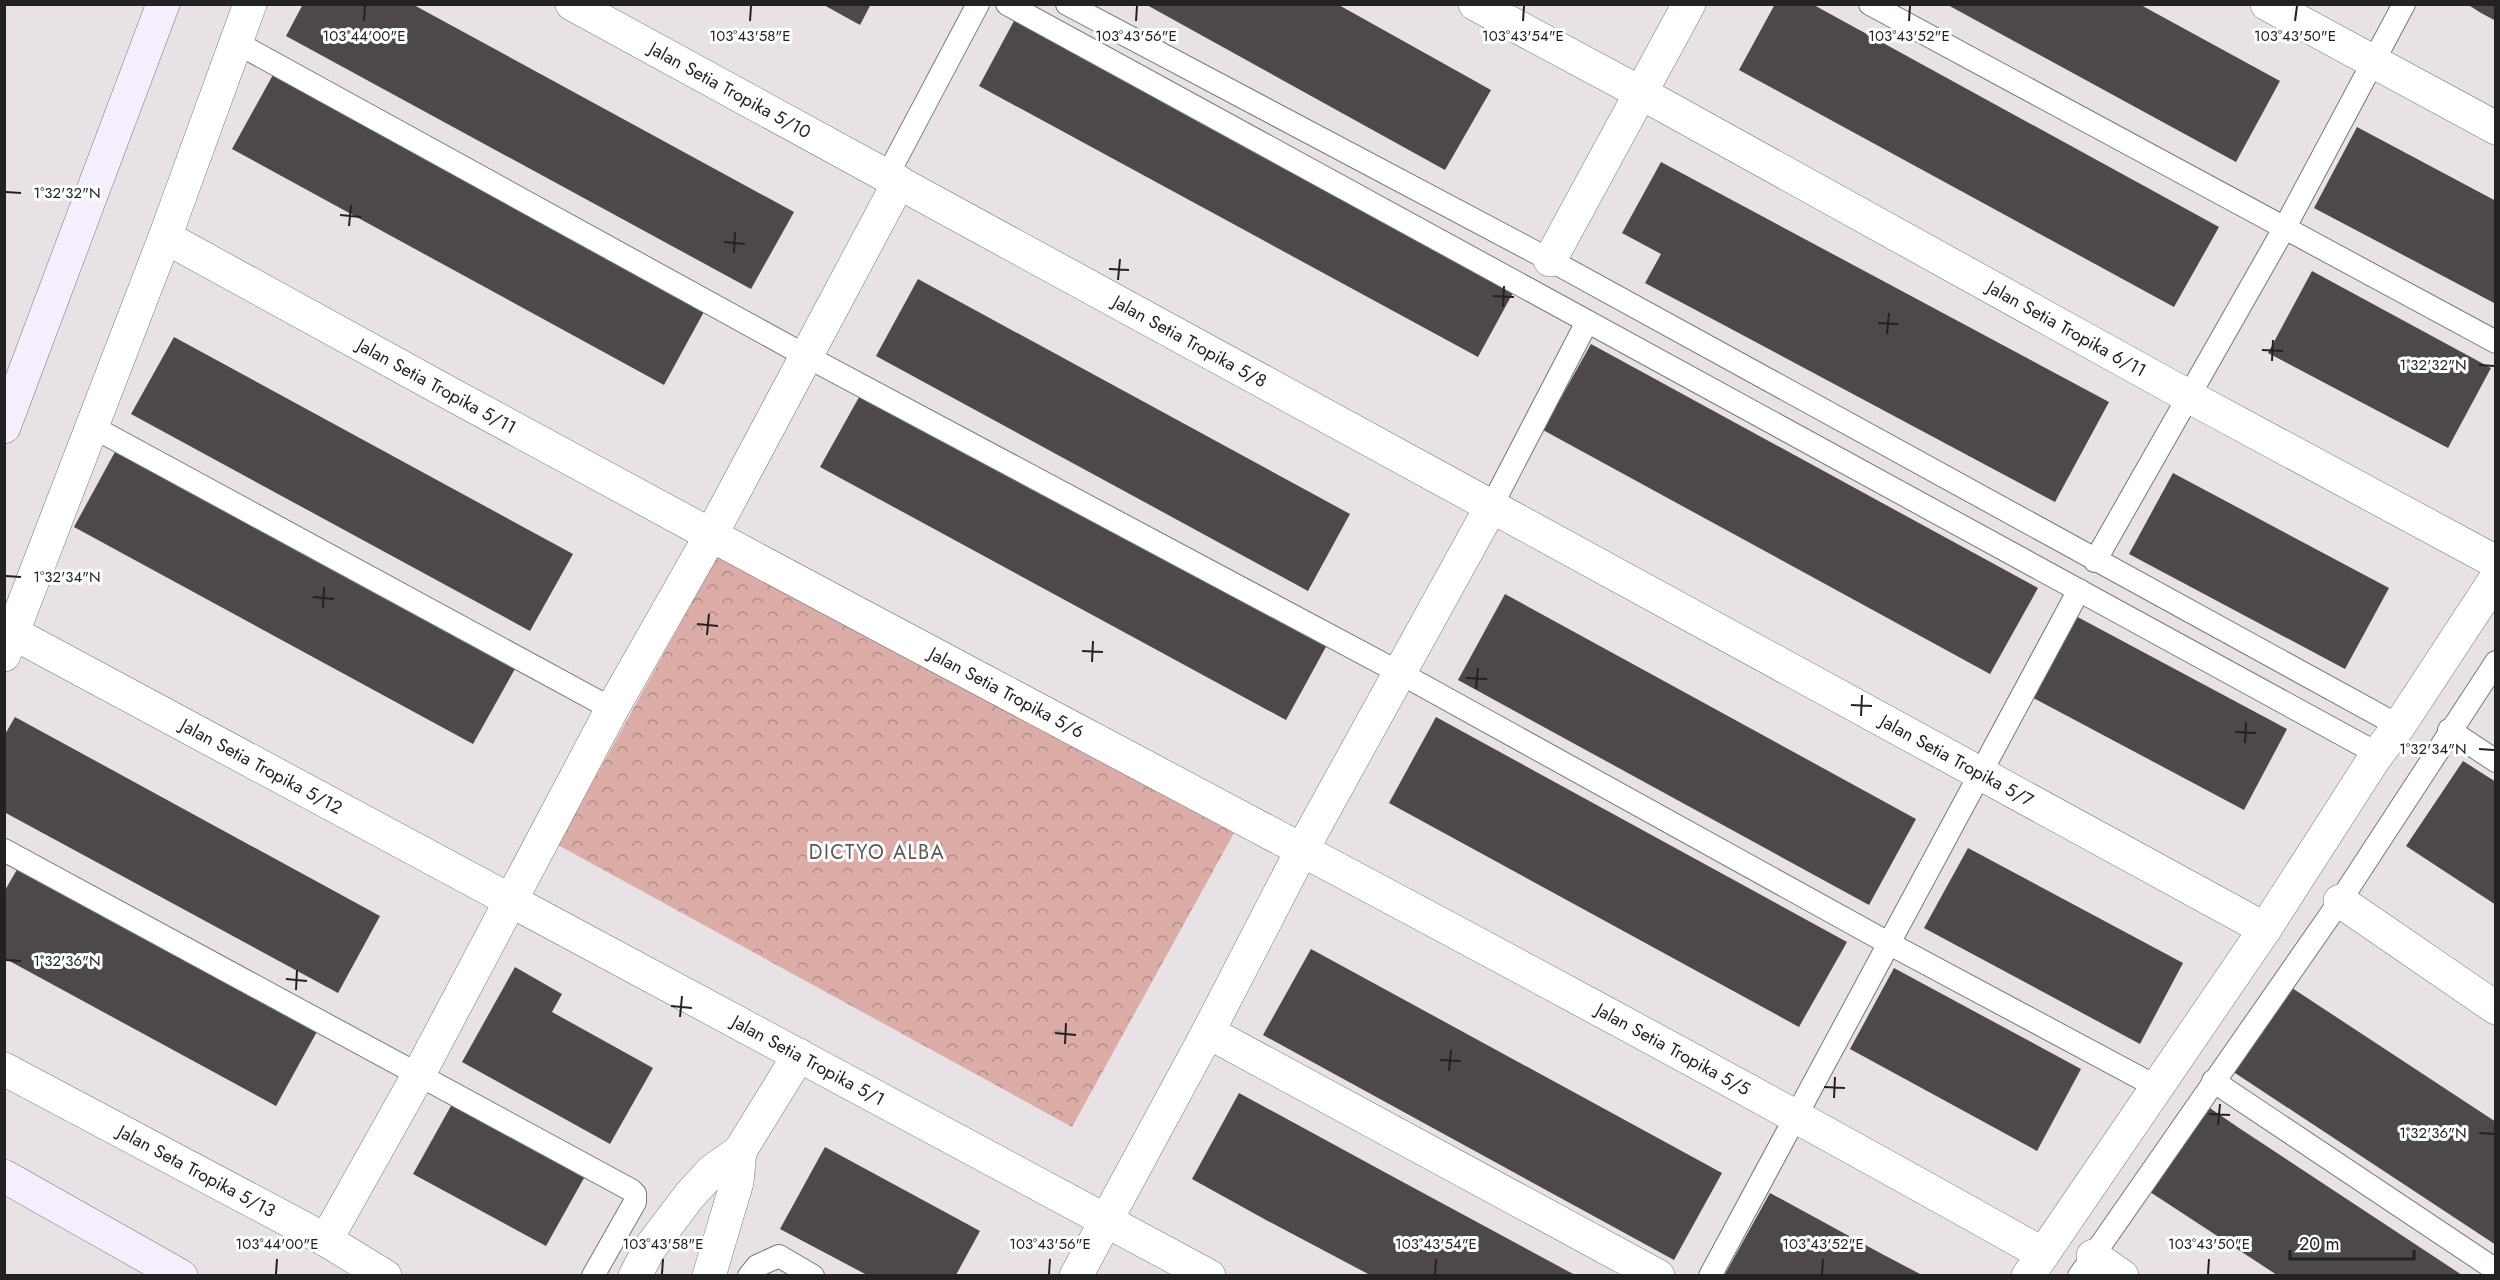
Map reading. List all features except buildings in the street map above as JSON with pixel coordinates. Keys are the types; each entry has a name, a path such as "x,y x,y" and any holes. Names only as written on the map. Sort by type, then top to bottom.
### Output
{"street":[{"path":"4,427 163,4"},
{"path":"9,644 165,237 250,4"},
{"name":"Jalan Setia Tropika 5/10","path":"572,4 893,179"},
{"name":"Jalan Setia Tropika 6/11","path":"1475,4 1641,93 2188,396 2496,562"},
{"path":"1550,260 1689,4"},
{"path":"2267,4 2496,128"},
{"path":"326,1240 419,1074 612,709 711,535 806,356 893,179"},
{"name":"Jalan Setia Tropika 5/8","path":"893,179 1491,507"},
{"name":"Jalan Setia Tropika 5/11","path":"165,237 711,535"},
{"path":"1076,1275 1208,1032 1303,848 1491,507"},
{"name":"Jalan Setia Tropika 5/7","path":"1491,507 2265,929"},
{"name":"Jalan Setia Tropika 5/6","path":"711,535 1303,848"},
{"path":"2036,1265 2265,929 2374,759 2399,726 2496,578"},
{"name":"Jalan Setia Tropika 5/12","path":"9,644 510,901"},
{"name":"Jalan Setia Tropika 5/5","path":"1303,848 1797,1115 2036,1265"},
{"name":"Jalan Setia Tropika 5/1","path":"510,901 1209,1275"},
{"path":"2340,901 2496,1008"},
{"path":"1208,1032 1658,1275"},
{"path":"634,1275 649,1249 690,1195 712,1170 740,1151 799,1055"},
{"name":"Jalan Seta Tropika 5/13","path":"4,1069 326,1240 385,1275"},
{"path":"709,1275 737,1182 740,1151"},
{"path":"4,1176 181,1275"},
{"path":"2086,1266 2122,1275"}],"lane":[{"path":"893,179 978,4"},
{"path":"1007,4 2370,749 2374,759"},
{"path":"1067,4 1550,260 2399,726"},
{"path":"1870,4 2496,342"},
{"path":"2095,561 2285,227 2404,4"},
{"path":"237,43 806,356 1400,673 1890,944 2157,1087"},
{"path":"1491,507 1587,322"},
{"path":"91,426 612,709"},
{"path":"1710,1275 2079,590"},
{"path":"2086,1266 2340,901 2449,730 2496,662"},
{"path":"2449,730 2496,761"},
{"path":"4,850 419,1074 635,1194 631,1209 593,1275"},
{"path":"2213,1081 2496,1270"},
{"path":"749,1275 758,1266 779,1256 813,1275"}],"green space":[{"name":"DICTYO ALBA","path":"720,552 1234,833 1072,1127 558,845"}],"district":[{"name":"DICTYO ALBA","path":"877,852"}]}
